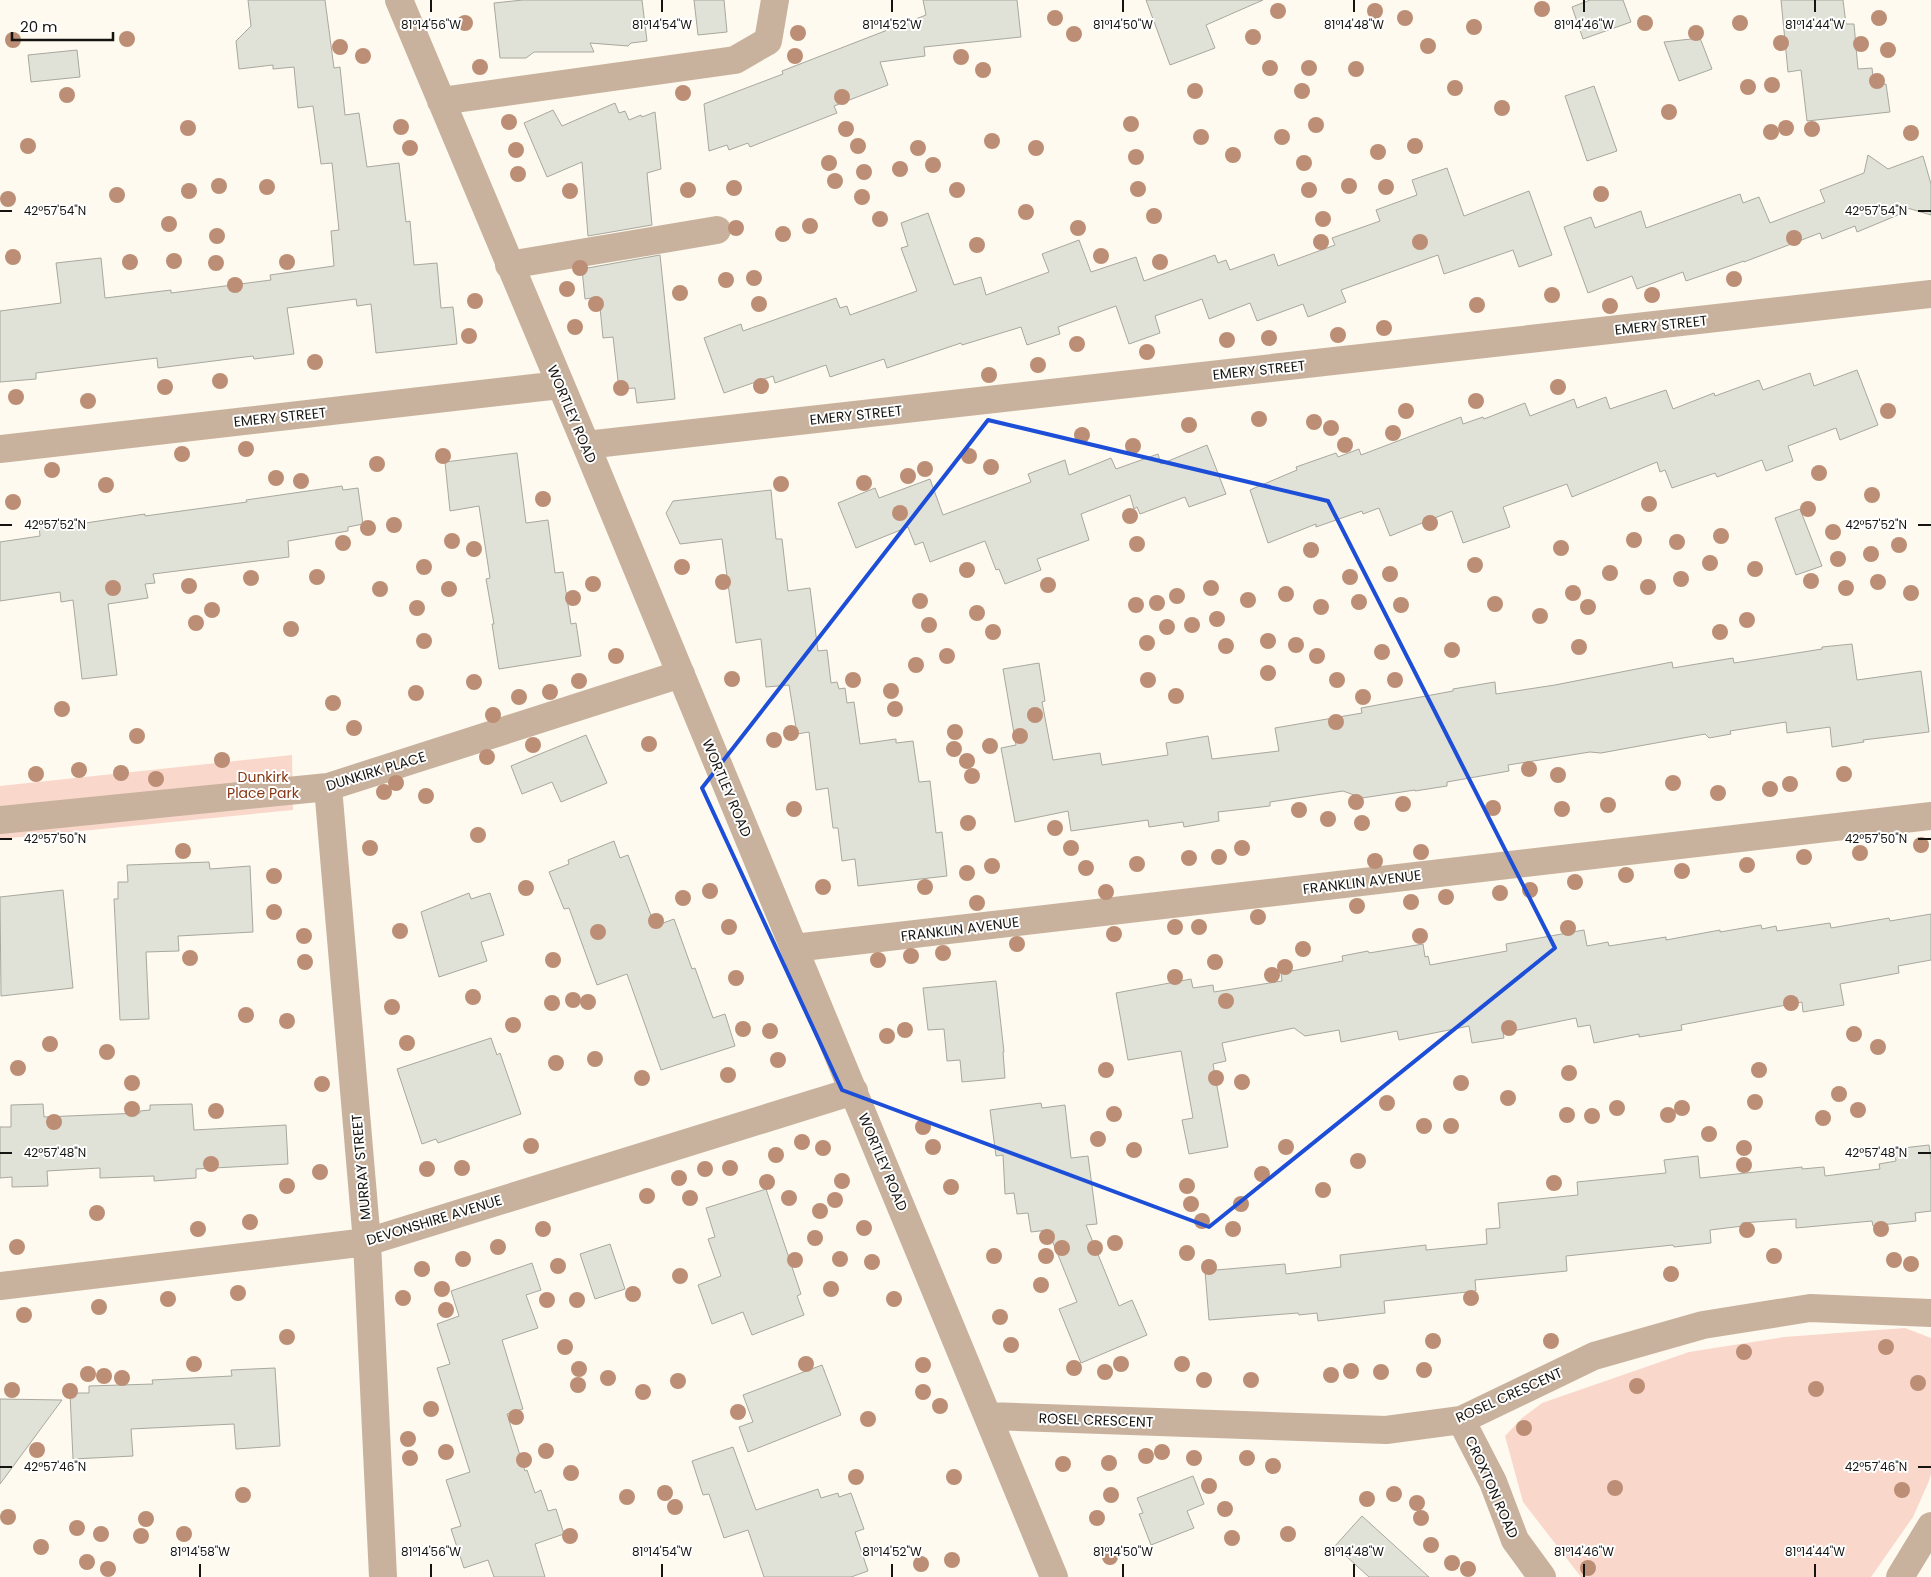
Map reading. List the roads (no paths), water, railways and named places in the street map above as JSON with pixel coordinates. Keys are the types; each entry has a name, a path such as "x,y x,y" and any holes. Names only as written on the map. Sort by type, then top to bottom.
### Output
{"street":[{"name":"WORTLEY ROAD","path":"399,0 586,445 1054,1577"},
{"path":"441,101 735,60 768,41 775,0"},
{"path":"510,265 718,230"},
{"name":"EMERY STREET","path":"586,445 1931,294"},
{"name":"EMERY STREET","path":"0,449 560,385"},
{"name":"DUNKIRK PLACE","path":"0,820 328,787 680,674"},
{"name":"MURRAY STREET","path":"328,787 367,1242 383,1577"},
{"name":"FRANKLIN AVENUE","path":"794,948 1931,816"},
{"name":"DEVONSHIRE AVENUE","path":"0,1286 367,1242 854,1091"},
{"name":"ROSEL CRESCENT","path":"989,1416 1386,1430 1461,1420 1594,1356 1703,1325 1810,1308 1931,1313"},
{"name":"CROXTON ROAD","path":"1461,1420 1492,1482 1515,1540 1542,1577"},
{"path":"1900,1577 1931,1526"}],"park label":[{"name":"Dunkirk Place Park","path":"263,786"}]}
